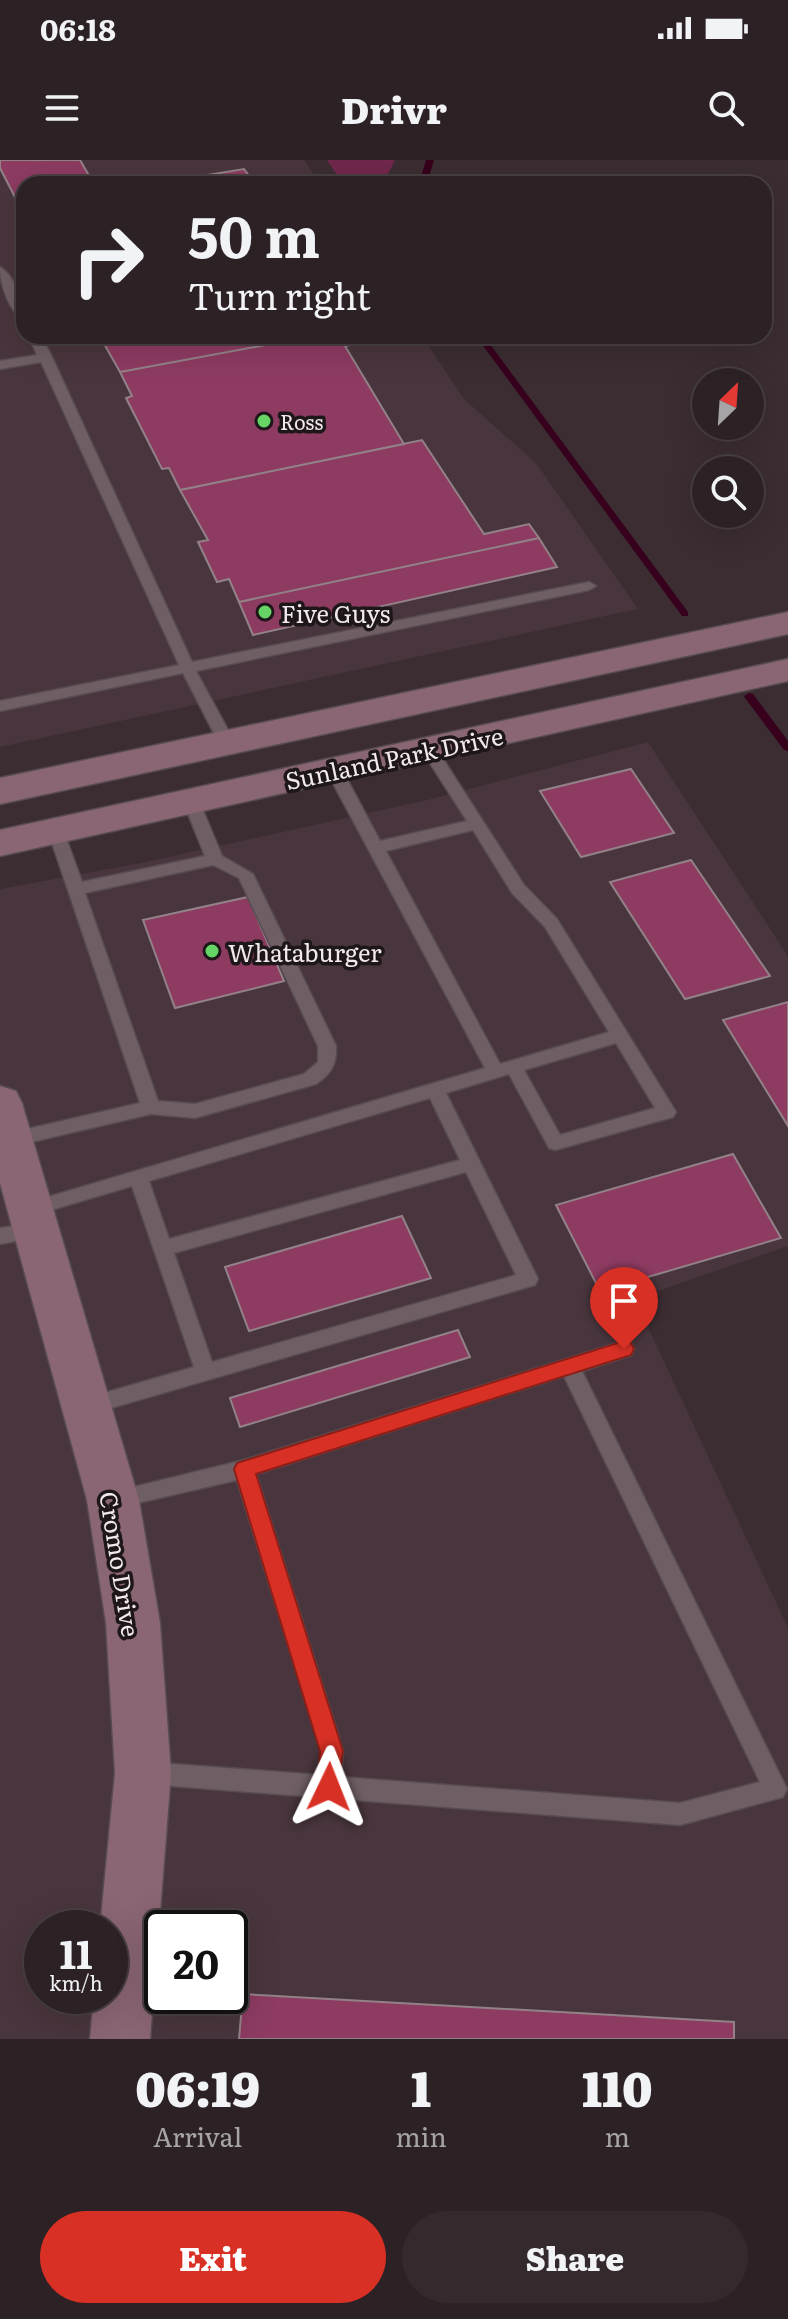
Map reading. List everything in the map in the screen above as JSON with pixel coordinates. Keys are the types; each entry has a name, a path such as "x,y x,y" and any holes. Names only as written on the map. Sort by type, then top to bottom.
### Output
{"main road":[{"name":"Sunland Park Drive","path":"0,791 788,623"},
{"name":"Sunland Park Drive","path":"0,843 788,670"},
{"name":"Cromo Drive","path":"5,1122 22,1225 87,1406 113,1500 133,1623 143,1773 120,2039"}],"lane":[{"path":"0,271 16,301"},
{"path":"39,344 187,667 227,743"},
{"path":"0,365 46,357"},
{"path":"0,706 589,586"},
{"path":"334,770 505,1070 555,1143 667,1112 551,923 518,889 429,749"},
{"path":"191,801 215,859"},
{"path":"376,848 477,824"},
{"path":"56,831 151,1107"},
{"path":"5,1122 151,1107 195,1111 310,1079 324,1071 328,1061 327,1046 245,874 215,859 76,889"},
{"path":"22,1225 138,1177 620,1035"},
{"path":"87,1406 528,1279 435,1090"},
{"path":"163,1248 471,1164"},
{"path":"138,1177 206,1372"},
{"path":"113,1500 244,1469 624,1349"},
{"path":"143,1773 680,1814 775,1789 569,1365"},
{"path":"244,1469 332,1751 329,1787"}],"shaded area":[{"path":"0,160 304,160 315,176 16,176 16,344 427,344 464,399 536,463 638,609 0,747"},
{"path":"327,160 395,160 387,176 338,176"},
{"path":"648,742 788,956 788,1246 635,1299 788,1628 788,2039 0,2039 0,889 146,862 427,800"}],"building":[{"path":"0,160 80,160 89,176 16,176 16,199 0,168"},
{"path":"244,169 249,176 201,176"},
{"path":"104,344 271,344 120,372"},
{"name":"Ross","path":"271,344 355,344 345,346 404,444 180,490 169,468 162,469 126,398 132,396 120,372"},
{"path":"422,440 484,534 529,524 539,538 239,602 229,579 217,582 198,542 208,540 180,490"},
{"path":"539,538 557,567 253,635 239,602"},
{"path":"631,769 674,833 581,857 540,791"},
{"path":"691,860 770,976 685,999 610,882"},
{"name":"Whataburger","path":"248,897 284,981 175,1008 143,920"},
{"path":"788,1002 788,1126 723,1020"},
{"path":"733,1154 781,1238 600,1291 556,1205"},
{"path":"402,1216 431,1278 249,1331 225,1267"},
{"path":"458,1330 470,1357 240,1427 230,1398"},
{"path":"248,1994 734,2022 734,2039 239,2039 241,2014 248,2014"}],"waterway":[{"path":"425,176 430,160"},
{"path":"486,344 685,614"},
{"path":"749,696 788,748"}],"place":[{"name":"Ross","path":"264,421"},
{"name":"Five Guys","path":"265,612"},
{"name":"Whataburger","path":"212,951"}],"route":[{"path":"329,1787 332,1751 244,1469 624,1349"}]}
